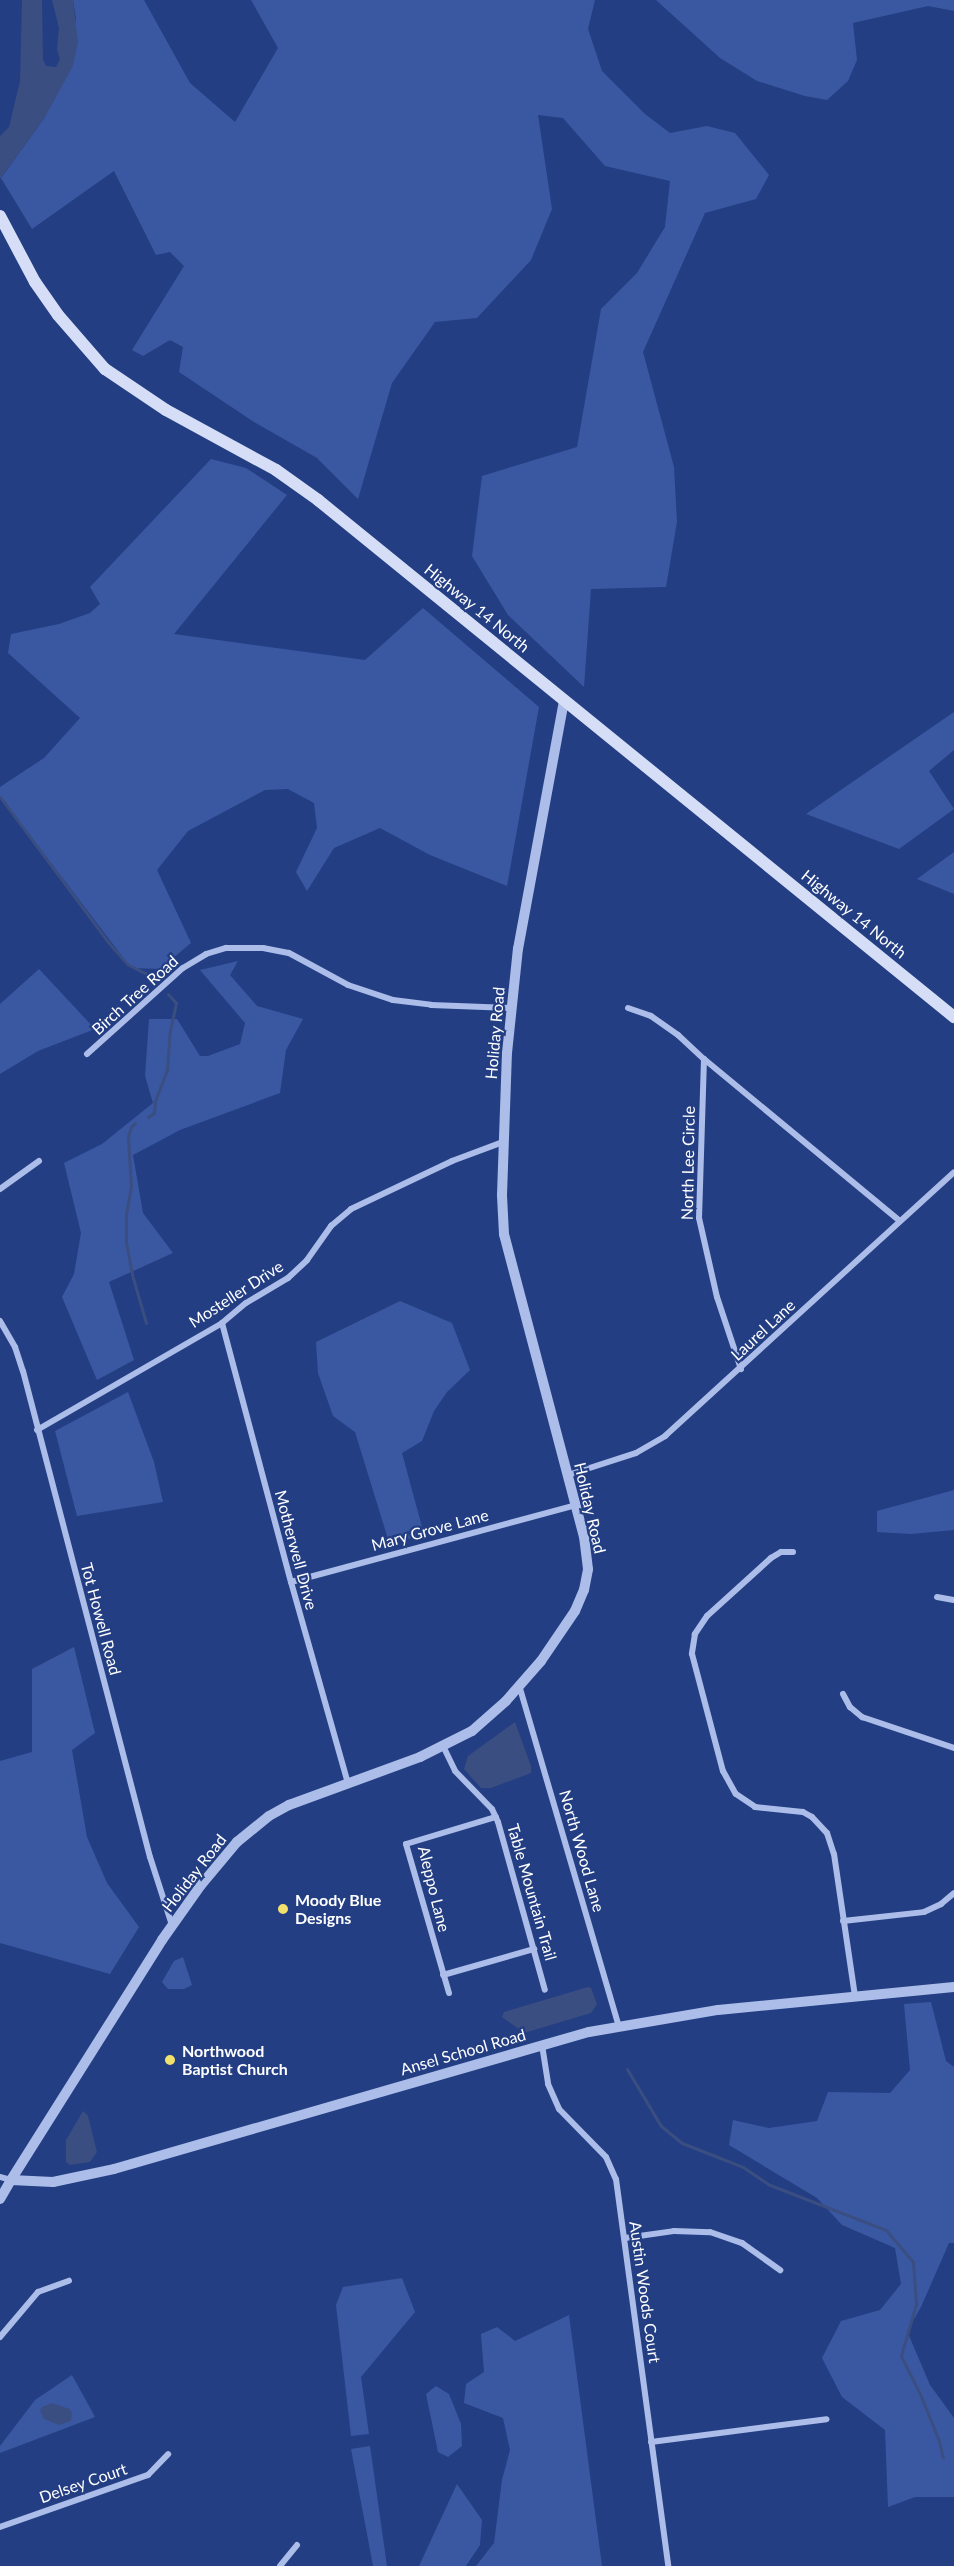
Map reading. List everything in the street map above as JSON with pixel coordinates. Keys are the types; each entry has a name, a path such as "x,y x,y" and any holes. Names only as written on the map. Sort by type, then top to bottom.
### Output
{"main road":[{"name":"Highway 14 North","path":"0,216 4,234 35,282 58,315 105,369 166,410 261,460 293,482 954,1017"}],"street":[{"name":"Holiday Road","path":"6,2178 172,1926 216,1865 254,1827 289,1805 444,1748 485,1721 560,1635 585,1590 587,1558 576,1504 504,1234 503,1142 511,1008 524,910 564,702"},
{"name":"Birch Tree Road","path":"87,1054 183,968 206,954 225,948 263,948 289,953 348,985 393,1000 430,1005 511,1008"},
{"path":"628,1008 651,1016 678,1035 900,1221"},
{"name":"North Lee Circle","path":"704,1059 699,1218 717,1297 741,1369"},
{"name":"Mosteller Drive","path":"37,1430 222,1323 246,1303 300,1269 331,1226 351,1209 452,1161 503,1142"},
{"path":"0,1189 39,1161"},
{"name":"Laurel Lane","path":"568,1475 616,1461 653,1444 741,1369 954,1172"},
{"name":"Tot Howell Road","path":"0,1321 15,1347 150,1857 172,1926"},
{"name":"Motherwell Drive","path":"222,1323 291,1582 348,1783"},
{"name":"Mary Grove Lane","path":"291,1582 576,1504"},
{"path":"793,1552 782,1552 771,1558 707,1616 695,1634 692,1654 720,1759 730,1786 749,1805 802,1812 821,1824 832,1843 855,1997"},
{"path":"938,1598 954,1600"},
{"name":"North Wood Lane","path":"519,1684 619,2026"},
{"path":"843,1694 850,1707 862,1717 954,1748"},
{"name":"Table Mountain Trail","path":"444,1748 455,1770 484,1800 496,1817 545,1990"},
{"name":"Aleppo Lane","path":"448,1994 406,1844 496,1817"},
{"path":"843,1921 924,1912 941,1904 954,1893"},
{"path":"443,1975 534,1949"},
{"name":"Ansel School Road","path":"6,2178 53,2182 114,2169 542,2044 619,2026 718,2010 954,1987"},
{"name":"Austin Woods Court","path":"542,2044 548,2084 558,2109 602,2153 612,2167 625,2238 668,2566"},
{"path":"0,2199 6,2178"},
{"path":"625,2238 674,2231 710,2232 742,2243 780,2270"},
{"path":"0,2337 38,2292 69,2281"},
{"path":"651,2442 827,2419"},
{"name":"Delsey Court","path":"0,2527 148,2475 168,2454"},
{"path":"280,2566 297,2545"}],"shaded area":[{"path":"22,0 42,0 43,59 46,66 56,67 60,59 57,50 59,28 52,0 73,0 78,42 73,66 45,117 0,179 0,136 9,127 20,81"},
{"path":"73,0 144,0 190,83 235,122 278,48 251,0 595,0 588,29 602,71 645,114 670,133 707,126 735,133 769,175 756,199 705,213 643,352 674,467 677,522 666,587 591,589 584,687 508,615 472,556 482,476 577,447 601,309 637,273 665,227 670,181 605,166 563,118 538,115 552,209 531,260 477,318 435,322 392,383 358,499 317,458 254,422 179,372 183,347 170,340 143,356 132,350 184,266 170,252 156,255 114,171 32,229 1,178 45,117 76,19"},
{"path":"656,0 954,0 954,11 928,6 853,23 857,60 848,81 827,100 805,96 757,81 720,58"},
{"path":"211,459 246,468 287,495 174,634 365,660 423,608 539,707 507,886 430,855 380,828 334,848 307,891 296,872 317,828 314,803 288,789 265,790 188,831 157,870 191,943 160,969 131,968 0,796 0,787 44,758 80,718 8,653 11,634 59,624 90,613 100,604 90,587"},
{"path":"954,712 954,750 929,771 954,809 899,849 806,814"},
{"path":"954,852 954,894 917,879"},
{"path":"238,961 230,975 257,1006 303,1019 286,1050 280,1093 180,1130 133,1155 143,1213 173,1253 109,1282 134,1360 97,1380 62,1297 74,1274 81,1233 64,1163 102,1144 153,1103 145,1076 149,1019 177,1019 200,1056 208,1056 240,1044 245,1023 200,970"},
{"path":"39,969 95,1029 38,1051 0,1074 0,1004"},
{"path":"400,1301 452,1323 470,1370 447,1392 434,1411 422,1441 402,1453 425,1538 388,1539 355,1432 333,1416 318,1373 316,1342"},
{"path":"128,1392 154,1462 163,1502 77,1516 55,1431"},
{"path":"954,1490 954,1530 911,1534 877,1532 877,1511"},
{"path":"74,1647 95,1733 72,1750 87,1837 107,1883 139,1927 110,1974 0,1943 0,1761 32,1752 32,1669"},
{"path":"515,1722 531,1766 531,1773 491,1788 481,1788 464,1769 468,1756"},
{"path":"183,1957 192,1985 184,1989 168,1989 162,1982 174,1961"},
{"path":"591,1988 597,2004 591,2013 524,2033 502,2017 504,2012"},
{"path":"931,2002 946,2061 954,2067 954,2243 949,2243 921,2307 907,2331 930,2385 954,2418 954,2497 915,2497 888,2507 885,2430 842,2397 822,2358 841,2321 880,2310 901,2284 895,2248 842,2225 817,2198 729,2145 733,2120 769,2128 817,2121 828,2092 890,2093 910,2070 904,2004"},
{"path":"83,2111 88,2116 97,2152 90,2162 70,2165 66,2162 66,2140"},
{"path":"402,2278 415,2312 361,2377 369,2434 351,2436 336,2305 343,2287"},
{"path":"569,2315 602,2566 476,2566 494,2543 502,2480 510,2450 503,2418 464,2403 466,2384 484,2372 481,2334 497,2327 515,2341"},
{"path":"72,2375 95,2417 0,2453 0,2446 35,2400"},
{"path":"436,2386 449,2394 461,2424 462,2446 448,2457 438,2452 426,2394"},
{"path":"52,2403 70,2409 71,2421 59,2425 44,2419 40,2410"},
{"path":"370,2446 387,2566 373,2566 351,2449"},
{"path":"457,2484 482,2520 480,2545 466,2566 419,2566"}],"waterway":[{"path":"0,797 108,942 127,964 153,977"},
{"path":"148,1117 154,1113 155,1101 167,1070 170,1031 176,1003 168,994"},
{"path":"135,1123 128,1137 131,1186 126,1213 126,1243 146,1323"},
{"path":"627,2069 661,2126 682,2143 743,2167 770,2185 886,2230 913,2262 916,2304 901,2356 920,2394 939,2441 943,2458"}],"place":[{"name":"Moody Blue Designs","path":"283,1909"},
{"name":"Northwood Baptist Church","path":"170,2060"}]}
